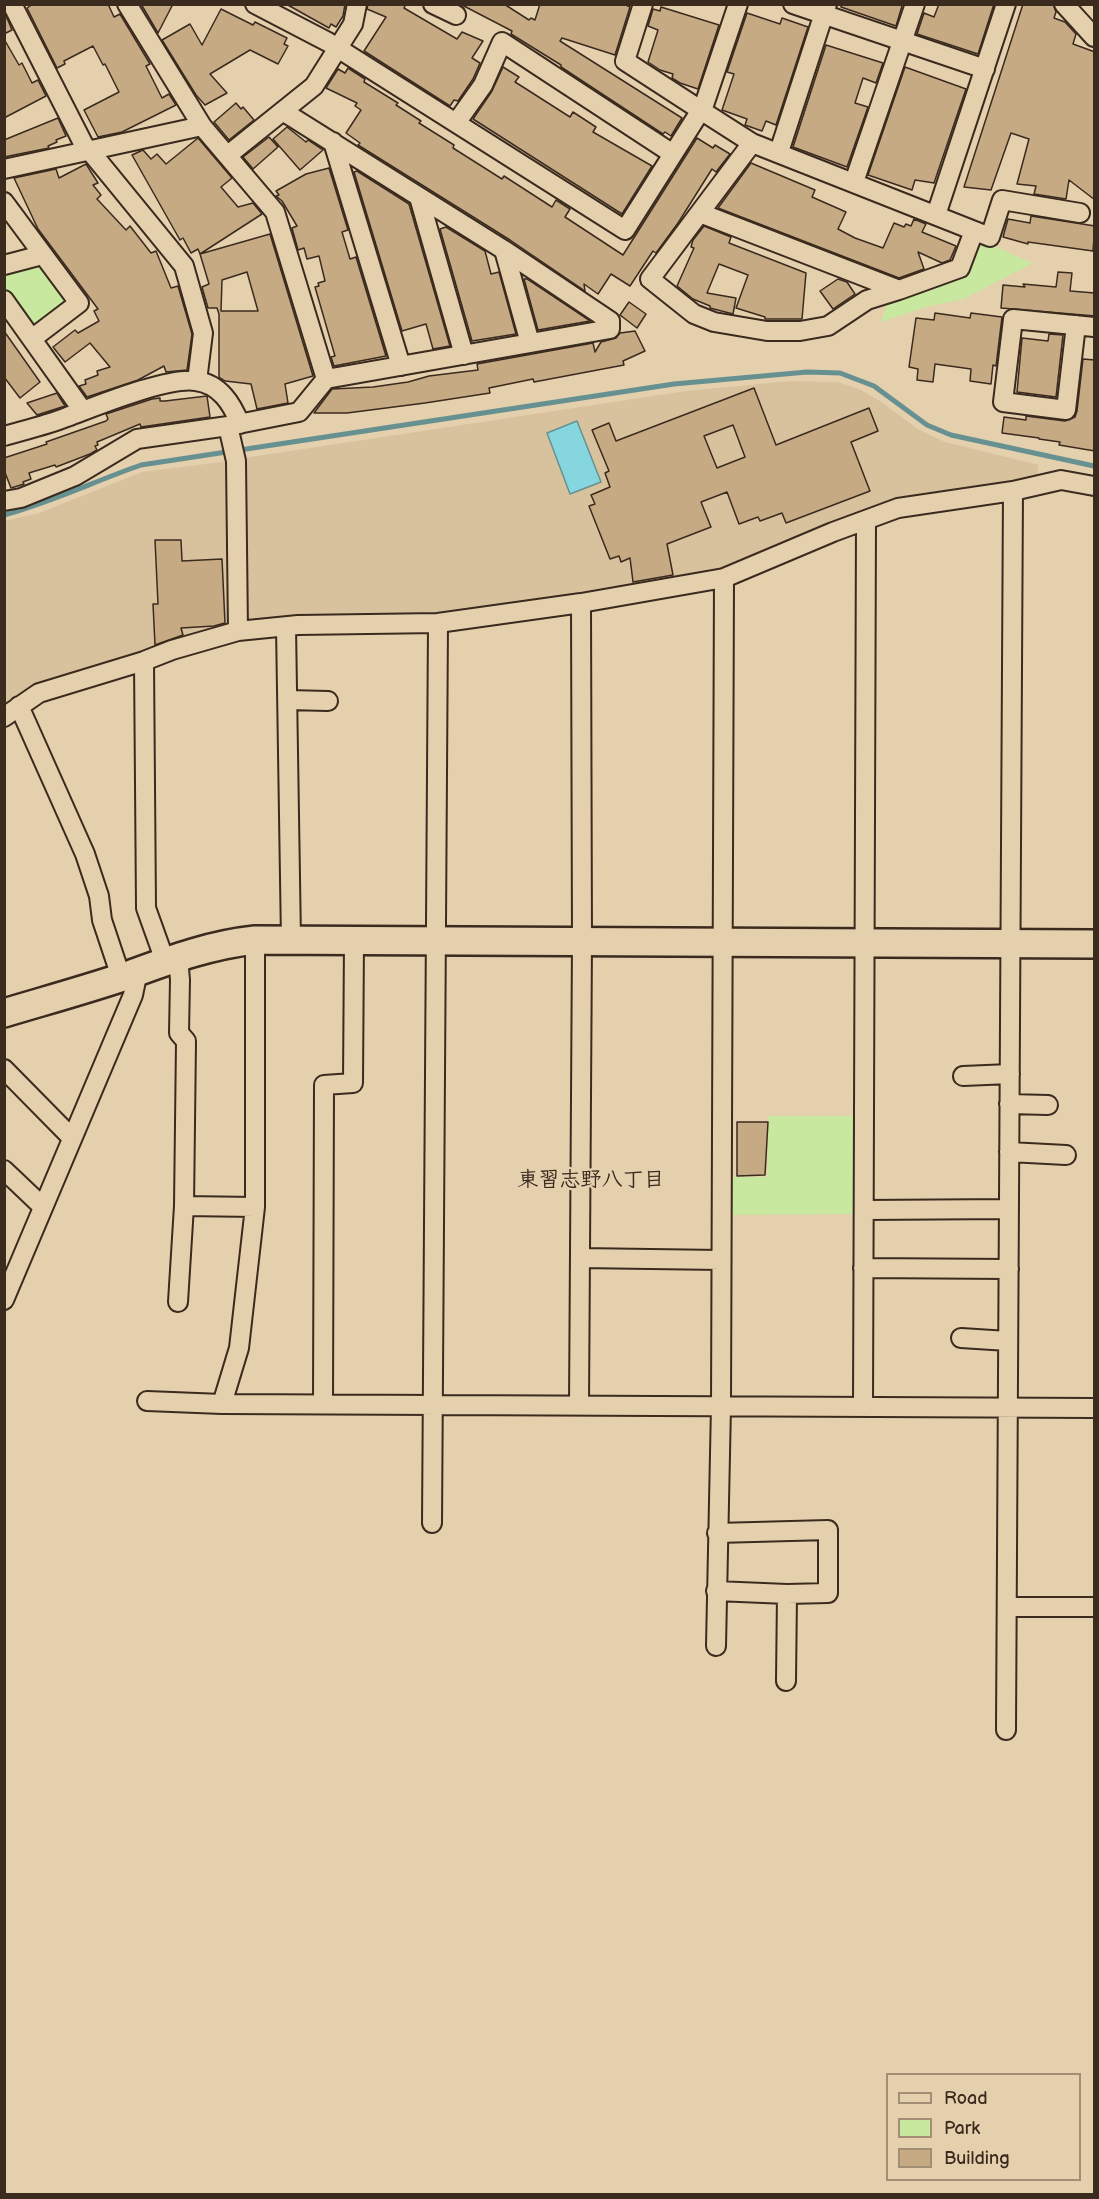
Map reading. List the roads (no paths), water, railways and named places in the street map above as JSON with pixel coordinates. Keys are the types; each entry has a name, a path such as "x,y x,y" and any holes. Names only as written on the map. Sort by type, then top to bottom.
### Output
{"street":[{"path":"12,4 88,151 184,266 203,333 197,381"},
{"path":"127,4 201,126 276,212 326,379"},
{"path":"255,4 337,48 625,230 702,110 738,4"},
{"path":"228,155 314,86 353,24 357,4"},
{"path":"432,4 456,15"},
{"path":"643,4 625,61 752,143 990,237 1002,200 1080,213"},
{"path":"794,4 825,10 903,41 985,69"},
{"path":"854,182 915,4"},
{"path":"936,215 1006,4"},
{"path":"1064,4 1095,37"},
{"path":"778,152 825,10"},
{"path":"456,123 483,84 502,42 673,154"},
{"path":"4,501 21,498 75,476 137,439 233,431 299,412 326,379 610,329 610,321 504,250 284,112"},
{"path":"4,170 201,126"},
{"path":"333,142 401,366"},
{"path":"752,143 650,279 694,314 714,322 767,331 801,331 828,326 867,300 960,268 974,231"},
{"path":"419,197 464,355"},
{"path":"4,202 79,303 33,338"},
{"path":"700,213 899,290"},
{"path":"504,250 530,343"},
{"path":"4,265 42,255"},
{"path":"4,300 83,411"},
{"path":"1014,319 1085,326 1066,410 1003,402 1014,319"},
{"path":"4,436 171,382 197,381 215,389 232,404 236,461 238,631"},
{"path":"5,1297 133,995 130,974 102,920 99,896 86,854 12,711 39,693 238,631 286,627 438,623 581,603 724,578 898,507 1013,491 1061,480 1095,486"},
{"path":"1006,1730 1013,491"},
{"path":"863,1407 866,520"},
{"path":"716,1646 721,1406 724,578"},
{"path":"579,1405 582,942 581,603"},
{"path":"432,1523 438,623"},
{"path":"286,627 291,940"},
{"path":"144,661 146,908 180,980 179,1032 186,1041 184,1206 178,1302"},
{"path":"288,700 328,701"},
{"path":"4,1013 171,959 228,943 255,940 1095,944"},
{"path":"222,1404 239,1348 255,1207 255,940"},
{"path":"323,1404 324,1084 353,1083 354,940"},
{"path":"4,1069 72,1138"},
{"path":"963,1076 1010,1074"},
{"path":"1010,1104 1048,1105"},
{"path":"1009,1152 1066,1155"},
{"path":"4,1170 44,1207"},
{"path":"184,1206 255,1207"},
{"path":"864,1210 1009,1209"},
{"path":"580,1258 721,1260"},
{"path":"864,1268 1009,1269"},
{"path":"961,1338 1008,1341"},
{"path":"147,1401 222,1404 1095,1408"},
{"path":"716,1591 828,1593 828,1530 717,1533"},
{"path":"786,1681 787,1594"},
{"path":"1007,1607 1095,1607"}],"water":[{"path":"577,421 601,482 570,494 547,433"}],"waterway":[{"path":"4,515 141,465 674,384 807,372 840,373 874,386 927,425 951,435 1094,466"}],"district":[{"name":"東習志野八丁目","path":"591,1181"}]}
